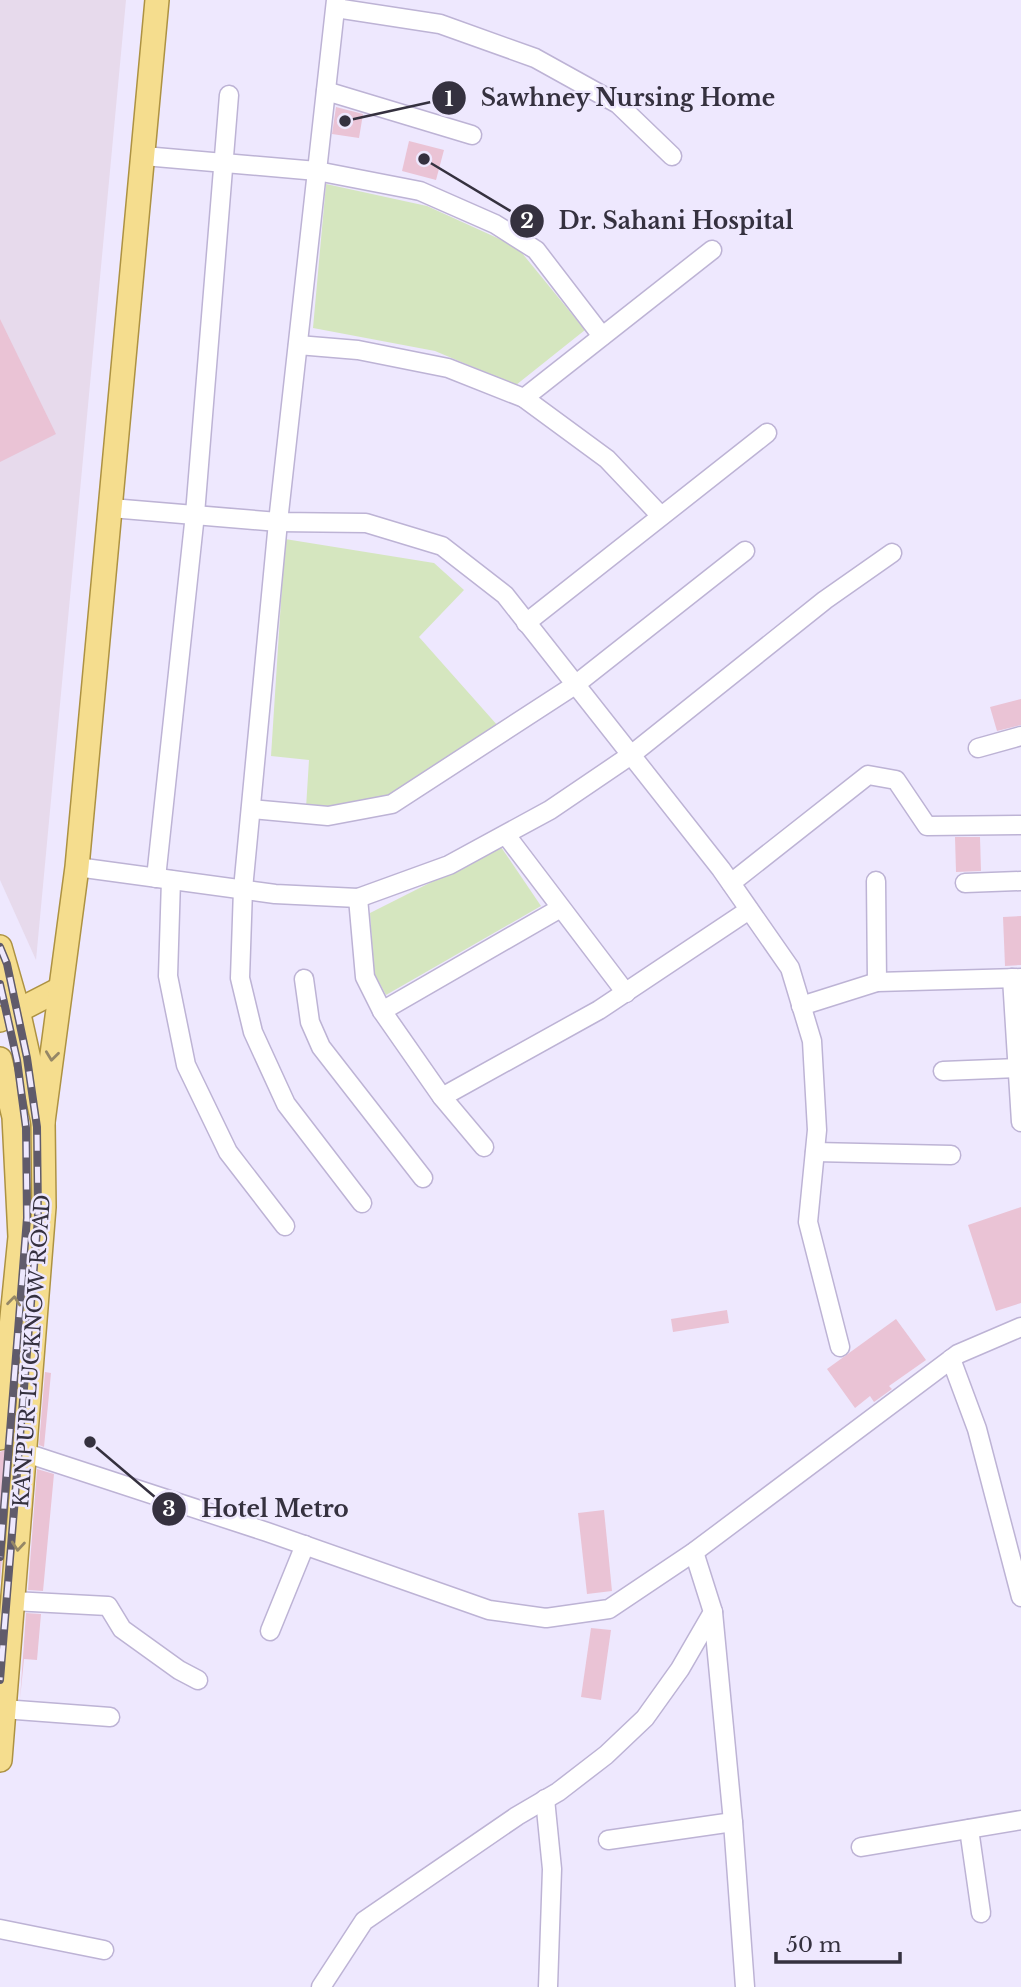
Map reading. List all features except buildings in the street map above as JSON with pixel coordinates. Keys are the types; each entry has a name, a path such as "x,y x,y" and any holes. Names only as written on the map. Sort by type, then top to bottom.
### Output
{"main road":[{"path":"43,1122 77,867 157,0"},
{"name":"KANPUR-LUCKNOW ROAD","path":"0,947 9,1015 43,1122 43,1235 0,1760"},
{"path":"9,1015 60,989"},
{"name":"KANPUR-LUCKNOW ROAD","path":"0,1059 14,1117 20,1237 0,1438"}],"street":[{"path":"362,1203 286,1104 253,1032 240,978 243,890 278,522 336,4 440,24 535,58 618,104 672,156"},
{"path":"326,91 472,135"},
{"path":"229,95 164,879 168,976 186,1065 228,1152 285,1227"},
{"path":"144,156 317,171 420,191 495,224 536,250 602,336"},
{"path":"524,398 712,250"},
{"path":"298,345 358,350 448,368 524,398 607,459 661,516"},
{"path":"526,623 767,433"},
{"path":"111,508 278,522 366,523 442,546 505,595 731,883 790,968 812,1041 817,1130 808,1222 841,1347"},
{"path":"251,809 328,816 392,804 575,685 745,551"},
{"path":"77,867 275,894 358,898 449,865 550,810 631,755 825,600 891,553"},
{"path":"978,748 1021,736"},
{"path":"731,883 868,775 897,780 927,826 1021,825"},
{"path":"506,835 559,909 626,993"},
{"path":"876,881 877,982"},
{"path":"965,883 1021,881"},
{"path":"358,898 365,977 382,1011 442,1097 484,1147"},
{"path":"382,1011 559,909"},
{"path":"442,1097 626,993 749,910"},
{"path":"801,1006 877,982 1017,978 1021,1122"},
{"path":"304,979 310,1022 321,1046 423,1178"},
{"path":"943,1072 1019,1068"},
{"path":"815,1152 951,1155"},
{"path":"26,1453 305,1545 489,1610 546,1618 609,1609 694,1552 951,1359 1021,1327"},
{"path":"951,1359 977,1429 1021,1597"},
{"path":"270,1631 305,1545"},
{"path":"694,1552 713,1612 745,1987"},
{"path":"13,1601 108,1606 122,1629 198,1681"},
{"path":"321,1987 364,1921 517,1816 545,1800 606,1755 645,1717 680,1669 713,1612"},
{"path":"3,1709 110,1717"},
{"path":"545,1800 552,1870 548,1987"},
{"path":"861,1847 1021,1820"},
{"path":"608,1840 733,1822"},
{"path":"969,1829 981,1913"},
{"path":"0,1929 104,1950"}],"shaded area":[{"path":"0,0 126,0 36,960 0,880"}],"green space":[{"path":"326,184 427,206 517,247 585,330 516,385 435,351 313,328"},
{"path":"285,539 434,563 464,590 419,637 506,735 364,811 306,808 309,760 271,756"},
{"path":"501,847 541,906 386,995 374,973 370,913"}],"railway":[{"path":"0,947 7,964 27,1058 37,1127 38,1218 0,1680"},
{"path":"0,984 17,1060 26,1128 27,1218 0,1557"}],"place":[{"name":"Sawhney Nursing Home","path":"345,121"},
{"name":"Dr. Sahani Hospital","path":"424,159"},
{"name":"Hotel Metro","path":"90,1442"}]}
